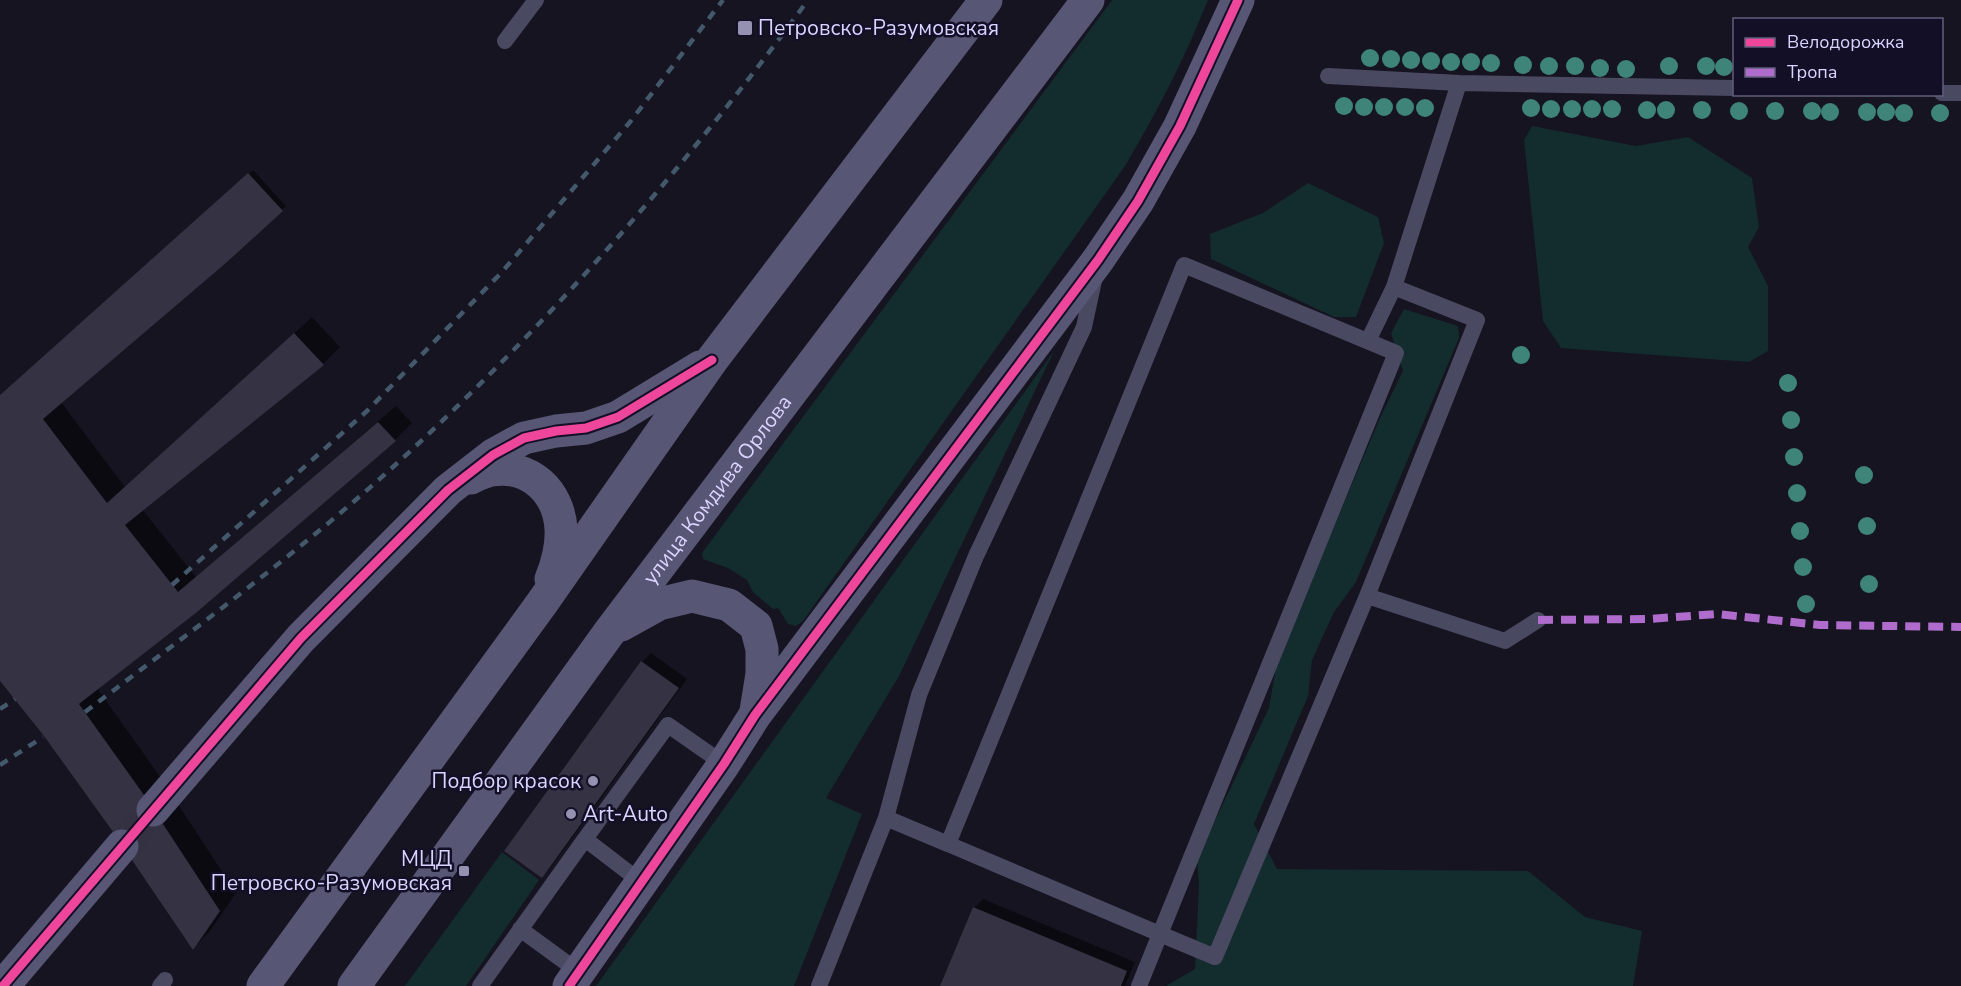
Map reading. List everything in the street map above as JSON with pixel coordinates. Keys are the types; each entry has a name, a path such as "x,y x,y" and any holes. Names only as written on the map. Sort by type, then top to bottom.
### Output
{"street":[{"path":"263,986 542,603 712,360 986,0"},
{"name":"улица Комдива Орлова","path":"354,986 611,630 1088,0"},
{"path":"574,979 724,764 755,715 1098,260 1138,201 1180,126 1238,0"},
{"path":"153,810 301,638 448,490 493,455 524,438 556,430 586,428 618,417 712,360"},
{"path":"448,490 492,470 516,470 540,481 556,502 562,530 556,566 542,603"},
{"path":"611,630 659,604 692,596 729,605 756,627 762,649 762,674 755,715"},
{"path":"3,986 122,846"}],"lane":[{"path":"505,41 536,0"},
{"path":"1328,76 1459,83 1733,88"},
{"path":"1368,341 1394,287 1459,83"},
{"path":"1943,93 1961,93"},
{"path":"819,986 886,818 919,695 976,556 1084,327 1098,260"},
{"path":"948,844 1184,265 1396,353 1139,986"},
{"path":"886,818 1215,957 1367,596 1477,320 1394,287"},
{"path":"1367,596 1505,641 1538,620"},
{"path":"480,986 668,725 724,764"},
{"path":"585,838 642,882"},
{"path":"520,929 574,979"}],"green space":[{"path":"1112,0 1208,0 1170,84 1125,166 803,621 796,626 788,624 778,608 773,609 753,592 747,580 728,568 703,559 702,553"},
{"path":"1532,126 1636,146 1688,137 1752,178 1759,227 1748,247 1768,286 1768,351 1749,362 1561,348 1543,321 1524,140"},
{"path":"1308,183 1378,217 1384,243 1356,317 1334,317 1211,259 1210,234 1263,213"},
{"path":"1404,309 1458,326 1459,338 1356,582 1334,612 1312,660 1308,696 1254,824 1277,869 1528,871 1585,917 1642,931 1633,986 1166,986 1195,969 1199,886 1197,858 1269,708 1277,661 1380,418 1403,371 1391,333"},
{"path":"1054,351 899,676 826,798 862,814 794,986 596,986"},
{"path":"502,852 539,880 466,986 405,986"}],"building":[{"path":"248,173 283,211 227,262 43,419 107,503 294,333 324,365 125,525 178,592 378,422 396,441 197,612 79,704 144,795 220,911 193,950 111,829 44,736 0,681 0,395"},
{"path":"641,661 679,688 542,878 504,851"},
{"path":"973,907 1127,971 1121,986 940,986"}],"tunnel":[{"path":"122,846 153,810"}],"railway":[{"path":"172,585 367,411 502,272 630,122 723,0"},
{"path":"85,712 328,524 460,404 566,294 667,180 808,0"},
{"path":"0,709 15,699"},
{"path":"0,765 43,737"}],"marked path":[{"path":"1538,620 1648,619 1717,614 1820,625 1961,627"}],"cycle path":[{"path":"569,986 724,764 755,715 1098,260 1138,201 1180,126 1238,0"},
{"path":"3,986 301,638 448,490 493,455 524,438 556,431 586,428 618,417 712,360"}],"place":[{"name":"Петровско-Разумовская","path":"745,28"},
{"name":"Подбор красок","path":"593,781"},
{"name":"Art-Auto","path":"571,814"},
{"name":"МЦД Петровско-Разумовская","path":"464,871"}]}
